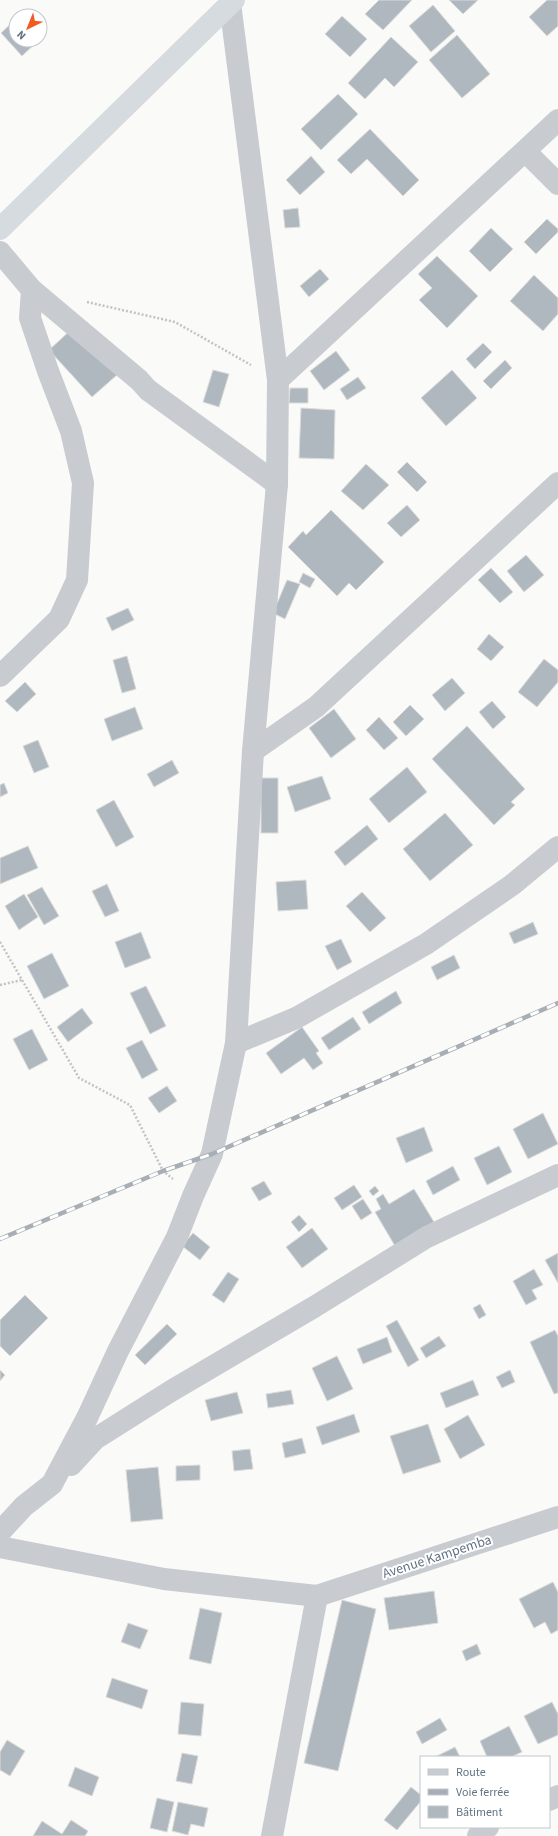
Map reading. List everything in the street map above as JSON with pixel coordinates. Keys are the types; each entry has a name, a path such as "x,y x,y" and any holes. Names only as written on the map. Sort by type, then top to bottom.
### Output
{"highway":[{"path":"0,229 232,2"}],"street":[{"path":"52,1484 118,1351 177,1238 193,1196 212,1154 236,1043 253,751 277,484 278,380 232,2"},
{"path":"278,380 558,120"},
{"path":"525,151 558,184"},
{"path":"0,252 32,290 139,380 148,390 277,484"},
{"path":"0,676 59,619 77,580 83,483 71,431 30,318 32,290"},
{"path":"253,751 316,707 558,483"},
{"path":"236,1043 296,1018 426,944 512,885 558,847"},
{"path":"0,1532 24,1506 52,1484 94,1439 171,1391 314,1307 427,1237 558,1176"},
{"name":"Avenue Kampemba","path":"317,1596 558,1517"},
{"path":"0,1546 164,1579 317,1596 272,1836"},
{"path":"478,1836 487,1828"}],"path":[{"path":"84,301 175,322 278,380"},
{"path":"0,942 79,1078 130,1105 163,1170 193,1196"},
{"path":"0,985 22,980"}],"building":[{"path":"379,0 412,0 383,30 365,14"},
{"path":"449,0 478,0 463,14"},
{"path":"547,0 558,0 558,26 547,36 529,17"},
{"path":"433,5 455,31 431,52 409,26"},
{"path":"342,16 367,39 350,57 325,34"},
{"path":"8,26 8,41 1,33"},
{"path":"457,35 490,74 462,98 429,60"},
{"path":"391,37 418,62 394,87 385,78 365,99 348,83"},
{"path":"15,48 30,48 22,56"},
{"path":"338,94 358,114 321,150 301,129"},
{"path":"370,129 419,180 403,196 367,159 351,174 337,160"},
{"path":"311,156 325,172 300,195 286,180"},
{"path":"298,208 300,227 285,228 283,210"},
{"path":"547,219 558,229 558,232 536,254 524,242"},
{"path":"491,228 513,249 490,272 469,251"},
{"path":"437,256 478,296 447,328 419,300 432,288 418,274"},
{"path":"320,269 329,279 309,297 300,286"},
{"path":"534,275 558,298 558,314 543,331 510,301"},
{"path":"74,327 118,374 92,397 49,350"},
{"path":"483,343 492,352 475,369 466,359"},
{"path":"336,351 350,370 324,390 310,371"},
{"path":"505,360 512,368 491,389 483,381"},
{"path":"213,370 229,374 219,407 203,402"},
{"path":"452,370 477,398 446,426 421,398"},
{"path":"358,377 366,388 347,400 340,389"},
{"path":"290,388 308,388 308,403 289,403"},
{"path":"301,408 335,410 334,459 299,458"},
{"path":"407,462 427,482 417,492 397,472"},
{"path":"366,464 389,485 363,510 341,491"},
{"path":"407,505 420,520 401,537 387,523"},
{"path":"331,510 384,562 356,590 349,583 337,596 288,547 303,531 306,535"},
{"path":"526,555 544,575 524,592 507,571"},
{"path":"491,568 513,592 500,603 478,580"},
{"path":"303,573 315,579 310,588 299,582"},
{"path":"287,580 300,584 285,619 273,613"},
{"path":"128,608 134,620 112,631 106,618"},
{"path":"489,634 504,647 491,661 477,649"},
{"path":"127,656 136,689 122,693 113,660"},
{"path":"544,659 558,670 558,682 537,707 518,692"},
{"path":"452,678 465,693 445,711 432,695"},
{"path":"25,682 36,694 17,712 5,701"},
{"path":"492,701 506,717 493,729 479,712"},
{"path":"410,705 424,719 406,736 393,722"},
{"path":"135,707 143,729 112,741 104,719"},
{"path":"334,709 356,739 331,758 309,728"},
{"path":"379,717 398,738 384,750 366,730"},
{"path":"467,726 525,789 511,802 515,805 494,825 432,759"},
{"path":"38,740 49,767 34,773 23,746"},
{"path":"172,760 179,773 154,787 147,774"},
{"path":"407,767 427,792 389,823 369,799"},
{"path":"322,776 331,799 295,812 287,787"},
{"path":"261,778 278,778 278,833 261,833"},
{"path":"4,783 8,793 0,797 0,785"},
{"path":"114,800 134,837 116,847 96,810"},
{"path":"445,813 473,845 430,881 403,849"},
{"path":"367,825 378,839 345,866 334,852"},
{"path":"28,846 38,868 0,884 0,858"},
{"path":"306,880 308,909 278,911 276,882"},
{"path":"107,884 119,911 105,917 92,891"},
{"path":"42,887 59,916 44,925 27,895"},
{"path":"362,892 386,918 370,932 346,906"},
{"path":"24,894 38,917 19,930 5,906"},
{"path":"533,922 538,934 514,944 509,933"},
{"path":"141,932 151,958 125,968 115,942"},
{"path":"341,939 352,962 337,970 325,946"},
{"path":"52,953 69,986 44,999 27,966"},
{"path":"454,955 460,968 437,980 431,967"},
{"path":"146,986 166,1026 150,1034 130,993"},
{"path":"396,991 402,1003 369,1024 362,1012"},
{"path":"82,1008 93,1023 68,1042 57,1027"},
{"path":"353,1017 361,1029 329,1050 321,1038"},
{"path":"302,1027 319,1051 316,1053 323,1063 313,1070 304,1058 281,1074 266,1053"},
{"path":"32,1029 48,1060 29,1070 13,1039"},
{"path":"142,1040 158,1070 142,1079 126,1048"},
{"path":"167,1086 177,1101 159,1113 148,1098"},
{"path":"543,1113 558,1144 528,1159 513,1129"},
{"path":"424,1127 433,1151 406,1163 396,1138"},
{"path":"499,1146 512,1172 487,1185 474,1158"},
{"path":"453,1166 460,1180 433,1195 426,1181"},
{"path":"264,1181 272,1194 259,1201 251,1188"},
{"path":"354,1185 362,1197 342,1210 334,1198"},
{"path":"375,1186 379,1191 373,1196 369,1191"},
{"path":"414,1189 434,1222 395,1246 375,1212 381,1209 376,1199 383,1194 389,1204"},
{"path":"363,1199 372,1213 361,1220 352,1206"},
{"path":"299,1215 307,1224 299,1232 291,1222"},
{"path":"312,1228 328,1249 302,1268 286,1247"},
{"path":"193,1233 210,1247 200,1260 182,1246"},
{"path":"558,1253 558,1283 545,1260"},
{"path":"534,1269 543,1285 532,1290 537,1299 526,1305 513,1281"},
{"path":"228,1272 239,1279 224,1303 212,1295"},
{"path":"25,1295 48,1318 10,1356 0,1346 0,1320"},
{"path":"480,1304 486,1315 479,1319 473,1308"},
{"path":"397,1320 419,1360 408,1367 386,1326"},
{"path":"167,1324 177,1334 145,1365 135,1355"},
{"path":"555,1330 558,1336 558,1393 554,1394 530,1342"},
{"path":"439,1336 446,1346 426,1358 420,1348"},
{"path":"387,1337 392,1352 363,1364 357,1349"},
{"path":"337,1356 353,1389 327,1401 312,1368"},
{"path":"0,1370 5,1375 0,1381"},
{"path":"510,1370 515,1382 502,1388 496,1377"},
{"path":"473,1380 479,1395 446,1408 440,1393"},
{"path":"291,1390 294,1404 268,1408 266,1394"},
{"path":"237,1392 243,1413 211,1421 205,1400"},
{"path":"354,1414 360,1432 322,1445 316,1427"},
{"path":"468,1415 485,1445 460,1459 444,1429"},
{"path":"428,1424 441,1462 403,1474 390,1436"},
{"path":"302,1438 306,1453 285,1458 282,1443"},
{"path":"250,1449 253,1469 234,1471 232,1451"},
{"path":"200,1465 200,1480 176,1481 176,1466"},
{"path":"158,1467 163,1519 131,1522 126,1470"},
{"path":"553,1582 558,1592 558,1630 551,1634 545,1622 534,1628 519,1599"},
{"path":"434,1591 438,1623 389,1630 384,1598"},
{"path":"342,1600 376,1609 338,1771 304,1763"},
{"path":"200,1608 222,1613 211,1664 189,1659"},
{"path":"128,1623 148,1630 140,1649 121,1642"},
{"path":"477,1644 481,1654 466,1661 462,1651"},
{"path":"112,1678 148,1690 142,1709 106,1697"},
{"path":"181,1702 204,1704 201,1736 178,1734"},
{"path":"552,1702 558,1714 558,1735 538,1744 524,1716"},
{"path":"440,1718 447,1730 422,1744 416,1732"},
{"path":"509,1726 522,1752 513,1756 487,1756 480,1741"},
{"path":"7,1740 25,1751 10,1776 0,1770 0,1752"},
{"path":"455,1747 460,1756 437,1756"},
{"path":"182,1753 198,1756 192,1784 176,1781"},
{"path":"75,1767 99,1777 92,1796 68,1786"},
{"path":"411,1787 420,1794 420,1802 397,1830 384,1820"},
{"path":"157,1798 174,1802 167,1832 150,1828"},
{"path":"178,1802 208,1808 204,1827 191,1824 188,1835 172,1831"},
{"path":"71,1820 88,1831 85,1836 33,1836 42,1821 62,1834"}],"railway":[{"path":"0,1239 163,1171 212,1154 558,1003"}]}
